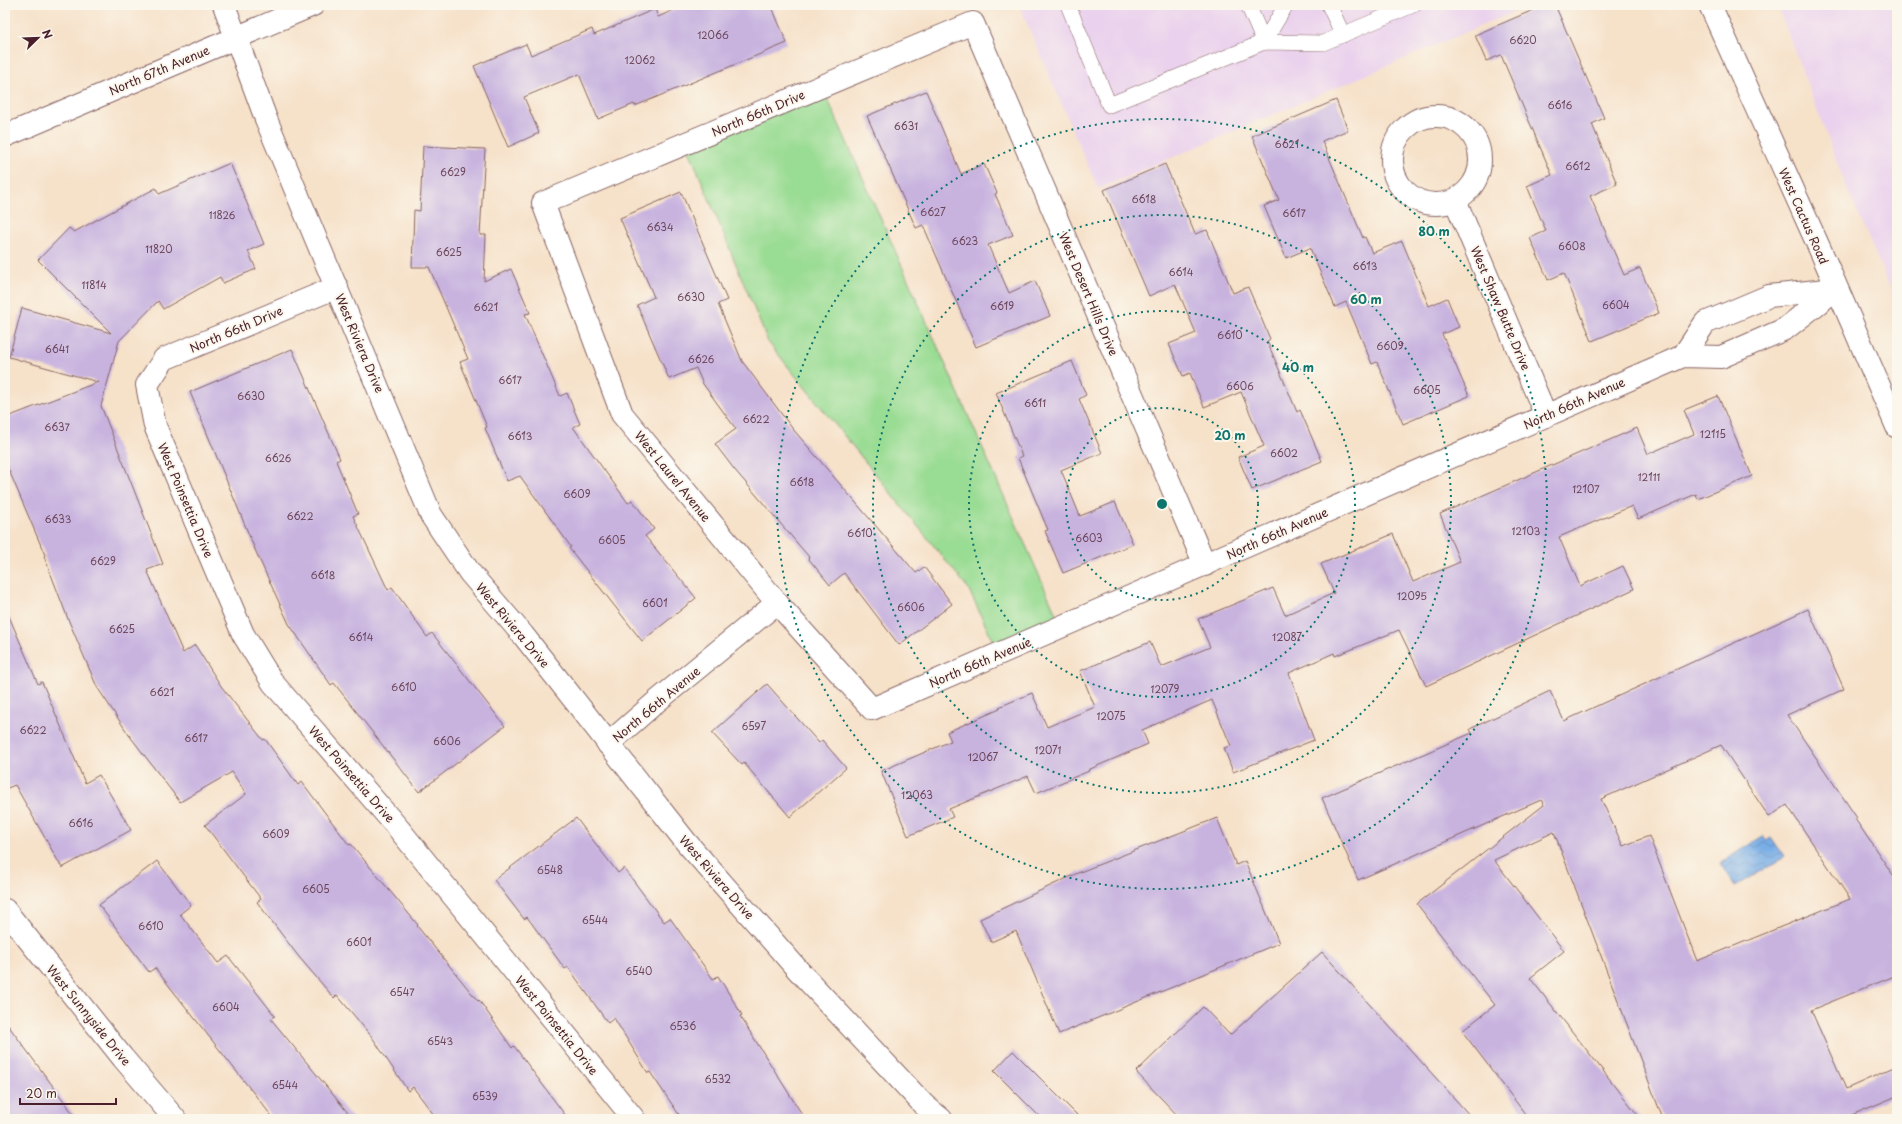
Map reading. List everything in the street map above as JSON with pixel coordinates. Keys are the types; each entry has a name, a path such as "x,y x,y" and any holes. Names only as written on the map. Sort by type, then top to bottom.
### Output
{"street":[{"name":"West Riviera Drive","path":"224,5 266,119 432,515 470,572 523,635 686,842 798,970 924,1105 941,1119"},
{"name":"North 67th Avenue","path":"5,136 313,5"},
{"name":"West Cactus Road","path":"1710,5 1897,427"},
{"name":"North 66th Drive","path":"543,202 973,23"},
{"name":"West Desert Hills Drive","path":"973,23 1205,565"},
{"name":"West Shaw Butte Drive","path":"1455,200 1546,416"},
{"name":"West Laurel Avenue","path":"543,202 622,414 777,603 872,710"},
{"name":"North 66th Drive","path":"146,385 164,359 337,286"},
{"name":"North 66th Avenue","path":"872,710 1683,356 1721,357 1785,329 1836,288"},
{"path":"1683,356 1705,323 1769,296 1836,288"},
{"name":"West Poinsettia Drive","path":"146,385 155,426 237,620 243,634 273,683 398,828 634,1119"},
{"name":"North 66th Avenue","path":"608,744 656,702 777,603"},
{"name":"West Sunnyside Drive","path":"5,910 123,1058 175,1119"}],"lane":[{"path":"1068,5 1110,105 1264,42 1323,43 1413,5"},
{"path":"1248,5 1264,42"},
{"path":"1264,42 1286,5"},
{"path":"1329,5 1343,35"}],"shaded area":[{"path":"1019,5 1530,5 1098,189"},
{"path":"1777,5 1897,5 1897,303 1848,191"}],"green space":[{"path":"822,86 1062,627 999,654 968,588 768,342 686,143"}],"water":[{"path":"1763,836 1766,841 1771,838 1784,857 1735,887 1720,863"}],"building":[{"path":"685,5 771,5 787,43 635,106 634,104 598,119 579,74 524,97 539,133 508,147 474,66 526,44 531,55 592,29 594,35 655,9 658,17"},
{"path":"1545,5 1555,5 1604,118 1592,124 1617,184 1590,196 1624,275 1640,268 1659,313 1592,341 1564,273 1548,280 1530,238 1546,231 1527,186 1552,175 1501,55 1486,61 1475,35"},
{"path":"926,91 961,174 984,164 997,193 995,194 1013,235 988,245 1009,293 1035,281 1050,316 976,347 923,225 916,228 867,116"},
{"path":"1336,100 1348,130 1322,141 1363,238 1365,237 1372,253 1402,241 1429,306 1447,298 1459,327 1442,334 1469,396 1403,424 1377,362 1372,364 1346,302 1335,307 1310,248 1286,258 1264,206 1279,200 1252,136"},
{"path":"423,146 485,149 480,235 486,235 484,281 511,269 530,313 525,314 560,396 567,393 580,424 573,427 628,503 632,500 654,529 645,536 696,598 642,641 569,548 571,547 520,476 507,481 485,428 487,427 460,362 468,359 429,267 412,267 414,210 420,211"},
{"path":"230,163 264,244 248,251 256,269 223,283 220,277 163,309 158,301 119,341 101,406 163,564 147,570 183,653 195,645 221,686 263,740 265,739 298,785 302,782 349,845 351,844 478,1001 479,1000 512,1048 514,1046 568,1119 437,1119 413,1087 408,1091 372,1037 337,995 334,998 299,957 257,902 261,899 205,825 246,794 232,772 180,802 129,735 97,687 68,619 44,556 45,555 5,461 5,418 98,382 9,357 22,308 111,333 38,260 69,228 74,232 156,188 159,194"},
{"path":"1165,164 1195,234 1207,230 1233,293 1248,287 1270,339 1267,341 1297,412 1300,410 1322,461 1252,490 1238,457 1264,446 1241,392 1204,407 1190,373 1183,376 1169,344 1196,333 1175,284 1149,296 1104,190"},
{"path":"681,192 727,300 718,304 742,361 792,428 916,573 924,567 952,604 899,645 844,573 830,585 808,558 809,557 734,469 715,444 736,429 703,384 696,368 669,379 637,305 654,297 620,218"},
{"path":"292,349 340,459 336,461 358,514 353,516 388,590 392,587 427,637 432,633 505,726 419,792 334,683 331,685 289,624 256,552 190,392"},
{"path":"1072,361 1086,395 1079,399 1102,453 1061,470 1080,516 1115,502 1133,544 1063,573 1045,531 1048,530 1018,458 1022,456 996,393"},
{"path":"1718,396 1752,476 1698,499 1696,494 1638,519 1632,506 1559,537 1580,586 1623,566 1634,589 1426,686 1399,630 1335,656 1334,653 1289,673 1314,740 1233,772 1224,748 1231,746 1212,700 1142,730 1148,744 1088,770 1089,771 1036,793 1028,776 949,809 953,817 908,836 881,771 951,741 947,732 1032,693 1047,727 1095,707 1080,671 1150,642 1161,667 1210,647 1198,619 1273,588 1285,615 1334,593 1321,564 1393,534 1413,582 1460,562 1440,514 1637,428 1648,454 1694,434 1684,410"},
{"path":"5,607 38,684 42,682 85,783 99,775 131,830 62,868 15,785 5,789"},
{"path":"1808,609 1844,689 1787,715 1857,818 1855,819 1897,881 1897,975 1811,1010 1846,1089 1897,1066 1897,1096 1842,1119 1663,1119 1554,832 1494,860 1564,951 1530,978 1641,1119 1529,1119 1462,1031 1495,1005 1417,904 1544,805 1541,800 1358,880 1322,798 1472,733 1470,729 1550,691 1564,721","holes":["1721,745 1769,817 1787,805 1850,899 1697,961 1649,836 1623,846 1601,799"]},
{"path":"767,684 819,743 822,740 846,768 790,817 744,763 742,765 712,733"},
{"path":"576,818 618,873 624,868 664,922 670,918 713,979 718,976 742,1015 740,1016 805,1119 682,1119 650,1072 648,1073 614,1018 608,1023 568,967 565,969 527,917 524,919 494,880"},
{"path":"1217,818 1236,865 1245,861 1279,943 1059,1034 1016,931 991,942 980,919 1080,872"},
{"path":"157,861 191,905 180,914 218,963 228,956 275,1016 271,1019 353,1119 274,1119 155,968 149,972 99,905"},
{"path":"1322,952 1473,1119 1181,1119 1136,1072 1203,1007 1230,1035"},
{"path":"5,1021 77,1119 5,1119"},
{"path":"1013,1051 1081,1119 1042,1119 994,1071"}]}
